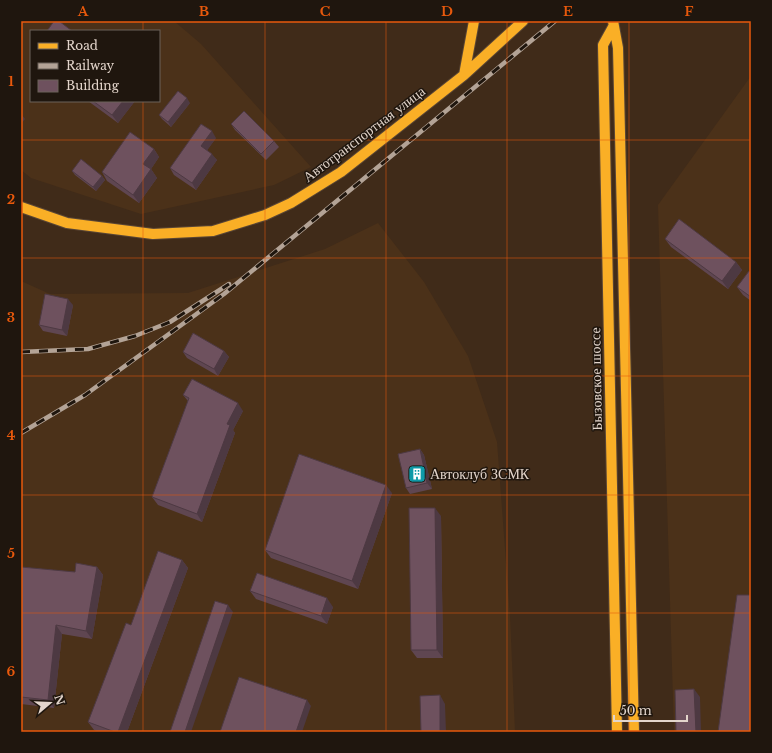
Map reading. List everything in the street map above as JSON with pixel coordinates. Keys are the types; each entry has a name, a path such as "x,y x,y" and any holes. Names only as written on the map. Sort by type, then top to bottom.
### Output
{"main road":[{"path":"464,75 474,21"},
{"name":"Автотранспортная улица","path":"21,207 67,223 152,234 206,232 265,215 312,191 340,172 464,75 524,21"},
{"name":"Бызовское шоссе","path":"613,24 603,45 617,732"},
{"name":"Бызовское шоссе","path":"613,24 618,48 634,732"}],"shaded area":[{"path":"21,21 174,21 201,44 311,167 274,185 141,214 31,178 21,170"},
{"path":"751,76 751,732 674,732 658,205"},
{"path":"378,223 424,282 468,356 497,442 510,616 515,732 21,732 21,281 50,294 188,293 325,249"}],"building":[{"path":"54,21 59,21 71,30 48,30"},
{"path":"178,91 187,98 168,122 159,115"},
{"path":"94,102 122,102 112,115"},
{"path":"244,111 274,141 261,154 231,124"},
{"path":"201,124 212,131 201,146 212,154 192,183 170,168"},
{"path":"130,132 154,149 143,164 151,169 133,195 102,172"},
{"path":"81,159 102,176 93,187 72,171"},
{"path":"679,219 736,262 722,281 665,239"},
{"path":"749,271 751,272 751,297 737,287"},
{"path":"45,294 68,299 62,330 39,325"},
{"path":"193,333 224,351 214,369 183,352"},
{"path":"192,379 238,403 227,424 230,425 197,514 152,497 189,398 183,395"},
{"name":"Автоклуб ЗСМК","path":"420,449 427,483 406,488 398,454"},
{"path":"299,454 386,485 352,581 265,550"},
{"path":"409,508 435,508 437,650 411,650"},
{"path":"158,551 182,560 118,732 115,732 88,722 126,623 131,625"},
{"path":"76,563 97,567 86,631 56,625 48,700 21,697 21,567 75,572"},
{"path":"257,573 327,598 321,616 250,591"},
{"path":"737,595 751,595 751,732 718,732"},
{"path":"215,601 228,605 185,732 170,732"},
{"path":"239,677 307,700 296,732 220,732"},
{"path":"694,689 696,732 676,732 675,690"},
{"path":"440,695 440,732 421,732 420,696"}],"railway":[{"path":"21,433 85,395 224,294 555,21"},
{"path":"21,352 88,349 135,336 170,322 229,284"}],"place":[{"name":"Автоклуб ЗСМК","path":"417,474"}]}
